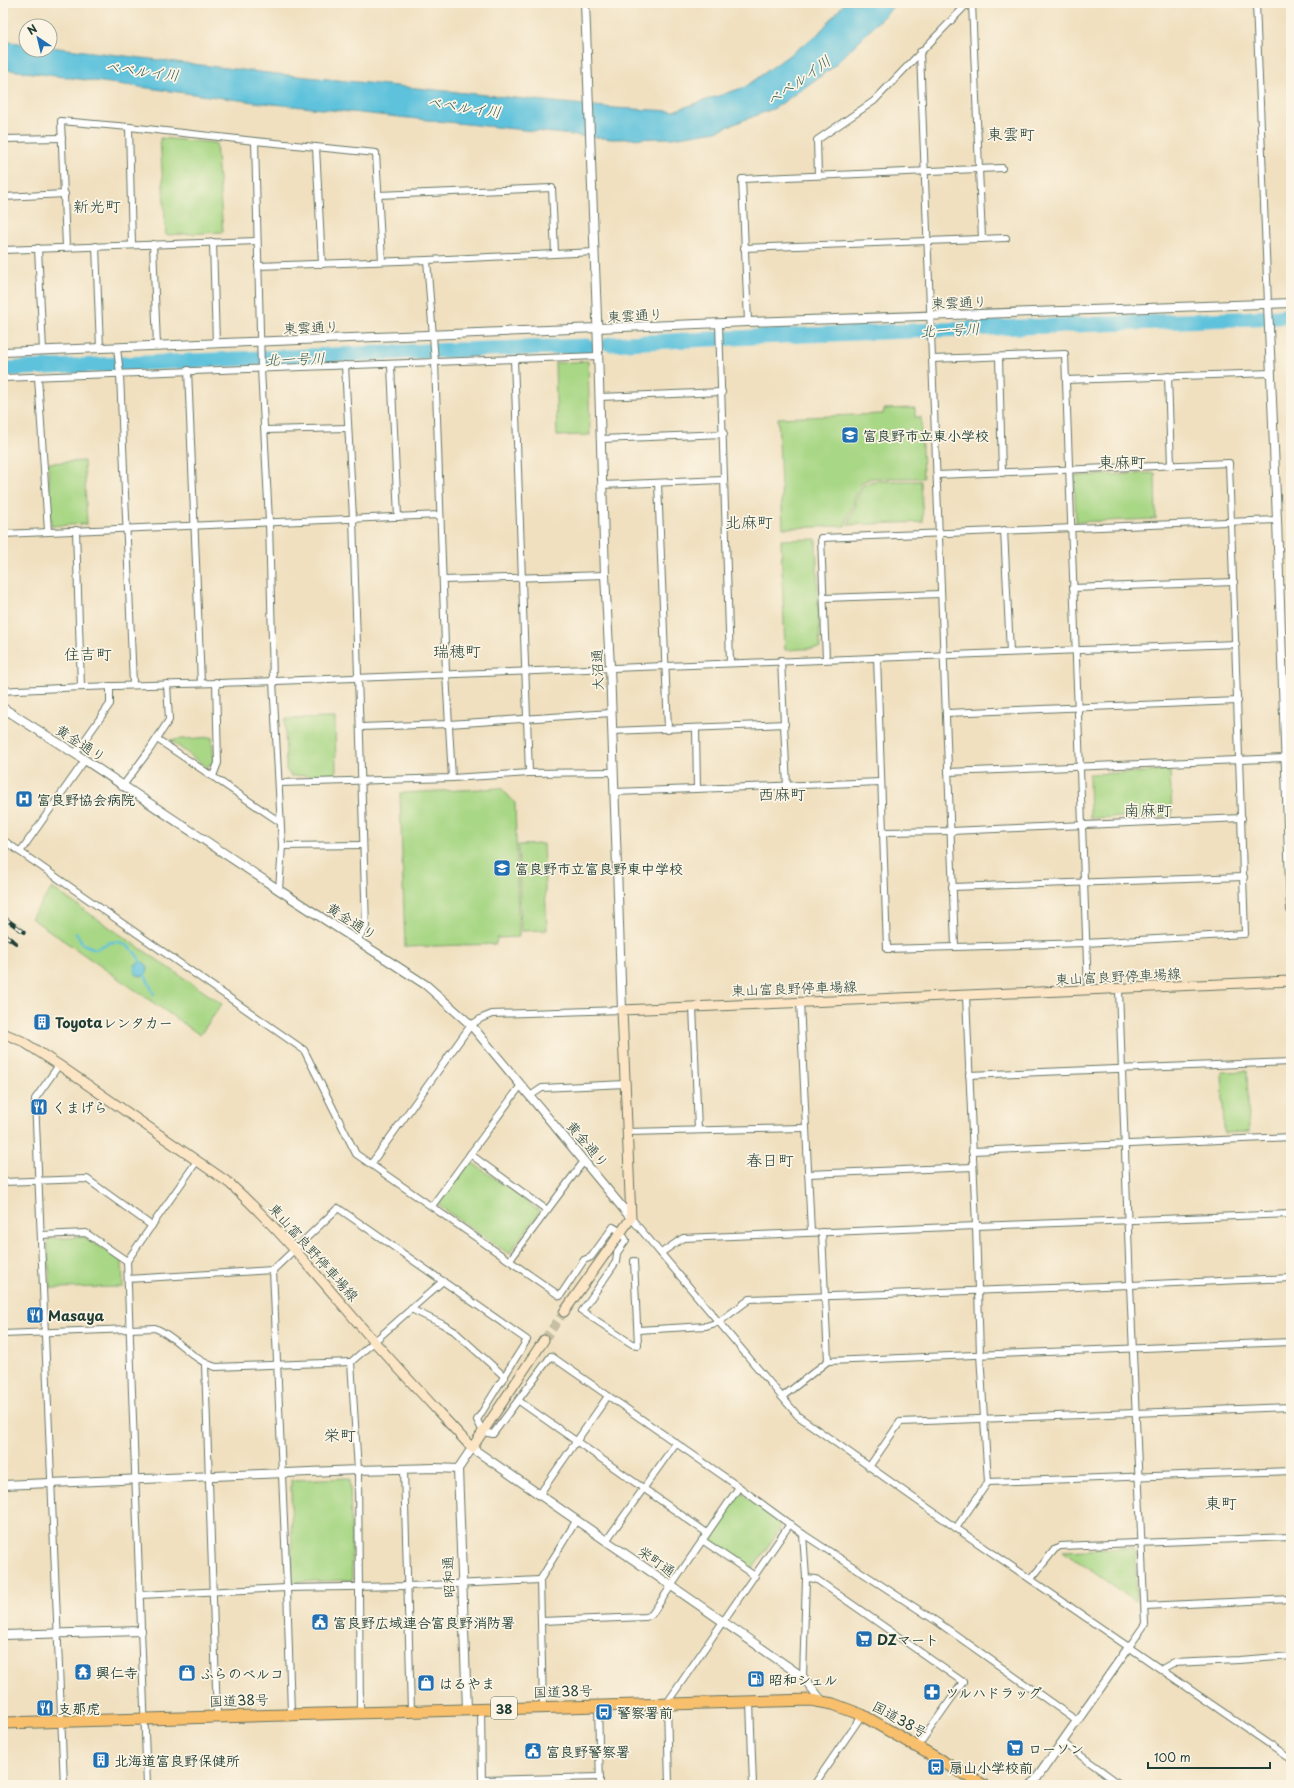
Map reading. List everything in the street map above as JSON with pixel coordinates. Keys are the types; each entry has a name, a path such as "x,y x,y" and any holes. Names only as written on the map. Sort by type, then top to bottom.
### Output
{"highway":[{"name":"国道38号","path":"3,1722 668,1703 792,1700 822,1701 862,1715 984,1785"}],"main road":[{"name":"東山富良野停車場線","path":"622,1010 1291,982"},
{"path":"564,1312 631,1218 622,1010"},
{"name":"東山富良野停車場線","path":"3,1033 22,1041 59,1065 229,1183 253,1205 294,1249 375,1342 472,1448"},
{"path":"472,1448 544,1340"}],"street":[{"name":"大沼通","path":"585,3 622,1010"},
{"path":"818,175 818,140 874,101 968,3"},
{"path":"972,3 982,239"},
{"path":"1256,3 1291,910"},
{"path":"920,52 955,946"},
{"path":"66,247 61,121 376,152 382,261"},
{"path":"128,127 132,245"},
{"path":"3,139 62,138"},
{"path":"255,141 261,366 269,521 273,681 282,846 279,890"},
{"path":"316,147 322,264"},
{"path":"748,322 742,179 925,170 1002,168"},
{"path":"378,195 552,188 555,253"},
{"path":"3,197 65,194"},
{"path":"744,248 1006,238"},
{"path":"3,250 257,241"},
{"path":"212,242 216,344"},
{"path":"153,244 157,346"},
{"path":"96,246 100,348"},
{"path":"38,248 43,350"},
{"path":"258,266 595,252"},
{"path":"427,260 434,359 446,673 452,778"},
{"name":"東雲通り","path":"3,352 432,336 748,322 1291,303"},
{"path":"719,324 724,434 723,480 730,662"},
{"path":"117,348 132,684"},
{"path":"932,359 1065,354 1088,991"},
{"path":"3,378 38,378 119,371 188,370 261,366 345,365 434,359 514,359 598,356"},
{"path":"999,357 1002,473"},
{"path":"514,359 529,773"},
{"path":"345,365 353,518 366,927 357,940"},
{"path":"391,366 398,517"},
{"path":"188,370 201,683"},
{"path":"1066,380 1271,373"},
{"path":"1168,376 1171,466"},
{"path":"38,378 48,531"},
{"path":"600,397 722,392"},
{"path":"264,430 348,428"},
{"path":"601,439 724,434"},
{"path":"878,657 887,949 1086,943 1245,934 1229,463 937,475"},
{"path":"602,485 723,480"},
{"path":"658,483 668,730"},
{"path":"3,534 269,521 440,515"},
{"path":"826,659 821,538 1277,520"},
{"path":"76,530 81,687"},
{"path":"1004,530 1010,652"},
{"path":"443,580 605,576"},
{"path":"1073,588 1234,582"},
{"path":"824,598 941,594"},
{"path":"3,691 132,684 273,681 358,676 1236,644"},
{"path":"781,660 787,786"},
{"path":"213,776 218,763 216,682"},
{"path":"122,786 157,739 169,720 167,684"},
{"path":"75,754 110,704 110,686"},
{"path":"947,713 1238,701"},
{"name":"黄金通り","path":"3,708 85,760 279,890 426,985 471,1025 631,1218"},
{"path":"360,727 450,724 611,713"},
{"path":"612,731 696,729 785,724"},
{"path":"696,729 697,789"},
{"path":"157,739 280,822"},
{"path":"948,772 1286,758"},
{"path":"20,852 85,760"},
{"path":"279,783 452,778 529,773 613,772"},
{"path":"614,792 881,782"},
{"path":"883,832 951,831 1242,818"},
{"path":"3,840 304,1050 356,1154 560,1296 584,1260 592,1257 613,1227 621,1232 626,1240 617,1253 616,1262 582,1311 632,1344 638,1345 634,1261"},
{"path":"282,846 363,846"},
{"path":"952,888 1244,877"},
{"path":"1032,1785 1145,1624 1135,1414 1134,1348 1127,1219 1119,990"},
{"path":"956,1528 988,1482 980,1354 966,996"},
{"path":"800,1002 811,1232"},
{"path":"693,1006 698,1130"},
{"path":"371,1164 471,1025 482,1018 492,1014 622,1010"},
{"path":"969,1075 1291,1062"},
{"path":"59,1065 35,1099 56,1633 62,1720 64,1785"},
{"path":"530,1096 542,1088 625,1084"},
{"path":"432,1206 521,1085"},
{"path":"627,1132 805,1128"},
{"path":"972,1150 1291,1137"},
{"path":"470,1154 547,1210"},
{"path":"147,1785 127,1260 197,1161"},
{"path":"510,1260 584,1161"},
{"path":"808,1174 973,1167"},
{"path":"3,1182 87,1180 152,1226"},
{"path":"128,1279 273,1270 338,1208 528,1340 477,1420 483,1432 493,1434 550,1356 739,1487 803,1534 939,1623 1077,1720"},
{"path":"661,1253 683,1238 1127,1219 1291,1214"},
{"path":"631,1218 798,1416 956,1528 1291,1758"},
{"path":"822,1232 828,1361"},
{"path":"41,1235 86,1233 127,1260"},
{"path":"273,1270 288,1588 291,1713"},
{"path":"638,1330 706,1326 719,1322 750,1299 1291,1278"},
{"path":"3,1334 155,1328 164,1332 205,1364 216,1367 278,1366 351,1362 443,1281"},
{"path":"411,1309 454,1331 505,1377"},
{"path":"782,1397 828,1361 1291,1342"},
{"path":"351,1362 358,1470 360,1713"},
{"path":"205,1364 217,1716"},
{"path":"539,1495 577,1443 608,1396"},
{"path":"518,1401 707,1533"},
{"path":"868,1466 900,1422 1291,1407"},
{"path":"606,1541 676,1443"},
{"path":"3,1485 358,1470 436,1468 458,1469 472,1448"},
{"name":"栄町通","path":"472,1448 803,1677 822,1701"},
{"name":"昭和通","path":"458,1469 467,1709"},
{"path":"404,1470 411,1711"},
{"path":"988,1482 1291,1472"},
{"path":"541,1621 646,1617 652,1614 739,1487"},
{"path":"542,1707 540,1580 576,1521"},
{"path":"669,1785 668,1703 790,1524"},
{"path":"803,1534 806,1578 803,1677"},
{"path":"1031,1579 1055,1549 1060,1546 1291,1537"},
{"path":"702,1540 755,1576"},
{"path":"806,1578 816,1579 963,1682 918,1746"},
{"path":"140,1595 288,1588 408,1586 540,1580"},
{"path":"1145,1606 1291,1598"},
{"path":"3,1635 141,1631"},
{"path":"1162,1669 1173,1663 1291,1656"},
{"path":"750,1702 753,1785"},
{"path":"598,1705 600,1785"},
{"path":"481,1708 482,1782 600,1777"},
{"path":"814,1785 862,1715"},
{"path":"1062,1742 1121,1785"}],"green space":[{"path":"160,138 216,143 223,232 166,235"},
{"path":"588,361 590,435 557,436 555,363"},
{"path":"915,408 915,417 921,417 923,478 871,478 861,483 845,526 783,528 778,418 883,414 884,409"},
{"path":"84,461 87,524 51,526 48,463"},
{"path":"1155,473 1156,519 1076,522 1074,476"},
{"path":"872,481 921,481 923,522 848,525 862,486"},
{"path":"816,539 820,648 785,650 781,540"},
{"path":"335,718 336,774 291,776 286,770 285,719"},
{"path":"212,737 214,762 206,767 170,740"},
{"path":"1170,771 1172,816 1090,818 1089,774"},
{"path":"501,788 515,803 519,937 497,938 496,944 405,947 400,793"},
{"path":"543,844 547,930 521,931 518,845"},
{"path":"52,888 222,1004 200,1035 31,918"},
{"path":"1247,1071 1249,1132 1224,1133 1222,1072"},
{"path":"470,1161 540,1211 509,1254 438,1205"},
{"path":"84,1237 122,1261 123,1287 51,1288 47,1242 50,1239"},
{"path":"350,1478 352,1580 292,1582 291,1480"},
{"path":"741,1492 777,1518 780,1529 752,1570 707,1539"},
{"path":"1131,1548 1136,1552 1136,1602 1063,1551"}],"water":[{"name":"ベベルイ川","path":"845,3 897,3 832,68 775,108 716,131 673,138 611,139 254,102 3,69 3,41 18,43 18,58 58,58 58,48 268,73 614,108 673,111 745,87 817,35"},
{"path":"138,962 144,962 148,966 148,972 144,976 138,976 134,972 134,966"}],"waterway":[{"name":"北一号川","path":"610,344 777,336 1278,317 1291,314"},
{"name":"北一号川","path":"3,369 427,351 587,346"},
{"path":"76,933 83,944 95,949 108,943 122,943 134,952 141,964"},
{"path":"144,973 154,994"}],"tunnel":[{"path":"544,1340 564,1312"}],"railway":[{"path":"3,917 24,932"},
{"path":"3,934 16,943"}],"place":[{"name":"富良野市立東小学校","path":"850,435"},
{"name":"富良野協会病院","path":"24,799"},
{"name":"富良野市立富良野東中学校","path":"502,868"},
{"name":"Toyotaレンタカー","path":"42,1022"},
{"name":"くまげら","path":"39,1107"},
{"name":"Masaya","path":"35,1315"},
{"name":"富良野広域連合富良野消防署","path":"320,1622"},
{"name":"DZマート","path":"864,1639"},
{"name":"興仁寺","path":"83,1672"},
{"name":"ふらのベルコ","path":"187,1673"},
{"name":"昭和シェル","path":"756,1679"},
{"name":"はるやま","path":"426,1683"},
{"name":"ツルハドラッグ","path":"932,1692"},
{"name":"支那虎","path":"45,1708"},
{"name":"警察署前","path":"604,1712"},
{"name":"ローソン","path":"1015,1748"},
{"name":"富良野警察署","path":"533,1751"},
{"name":"北海道富良野保健所","path":"101,1760"},
{"name":"扇山小学校前","path":"936,1767"}],"district":[{"name":"東雲町","path":"1011,133"},
{"name":"新光町","path":"97,205"},
{"name":"東麻町","path":"1122,461"},
{"name":"北麻町","path":"749,521"},
{"name":"瑞穂町","path":"457,650"},
{"name":"住吉町","path":"88,653"},
{"name":"西麻町","path":"782,793"},
{"name":"南麻町","path":"1148,809"},
{"name":"春日町","path":"770,1159"},
{"name":"栄町","path":"340,1434"},
{"name":"東町","path":"1221,1502"}]}
